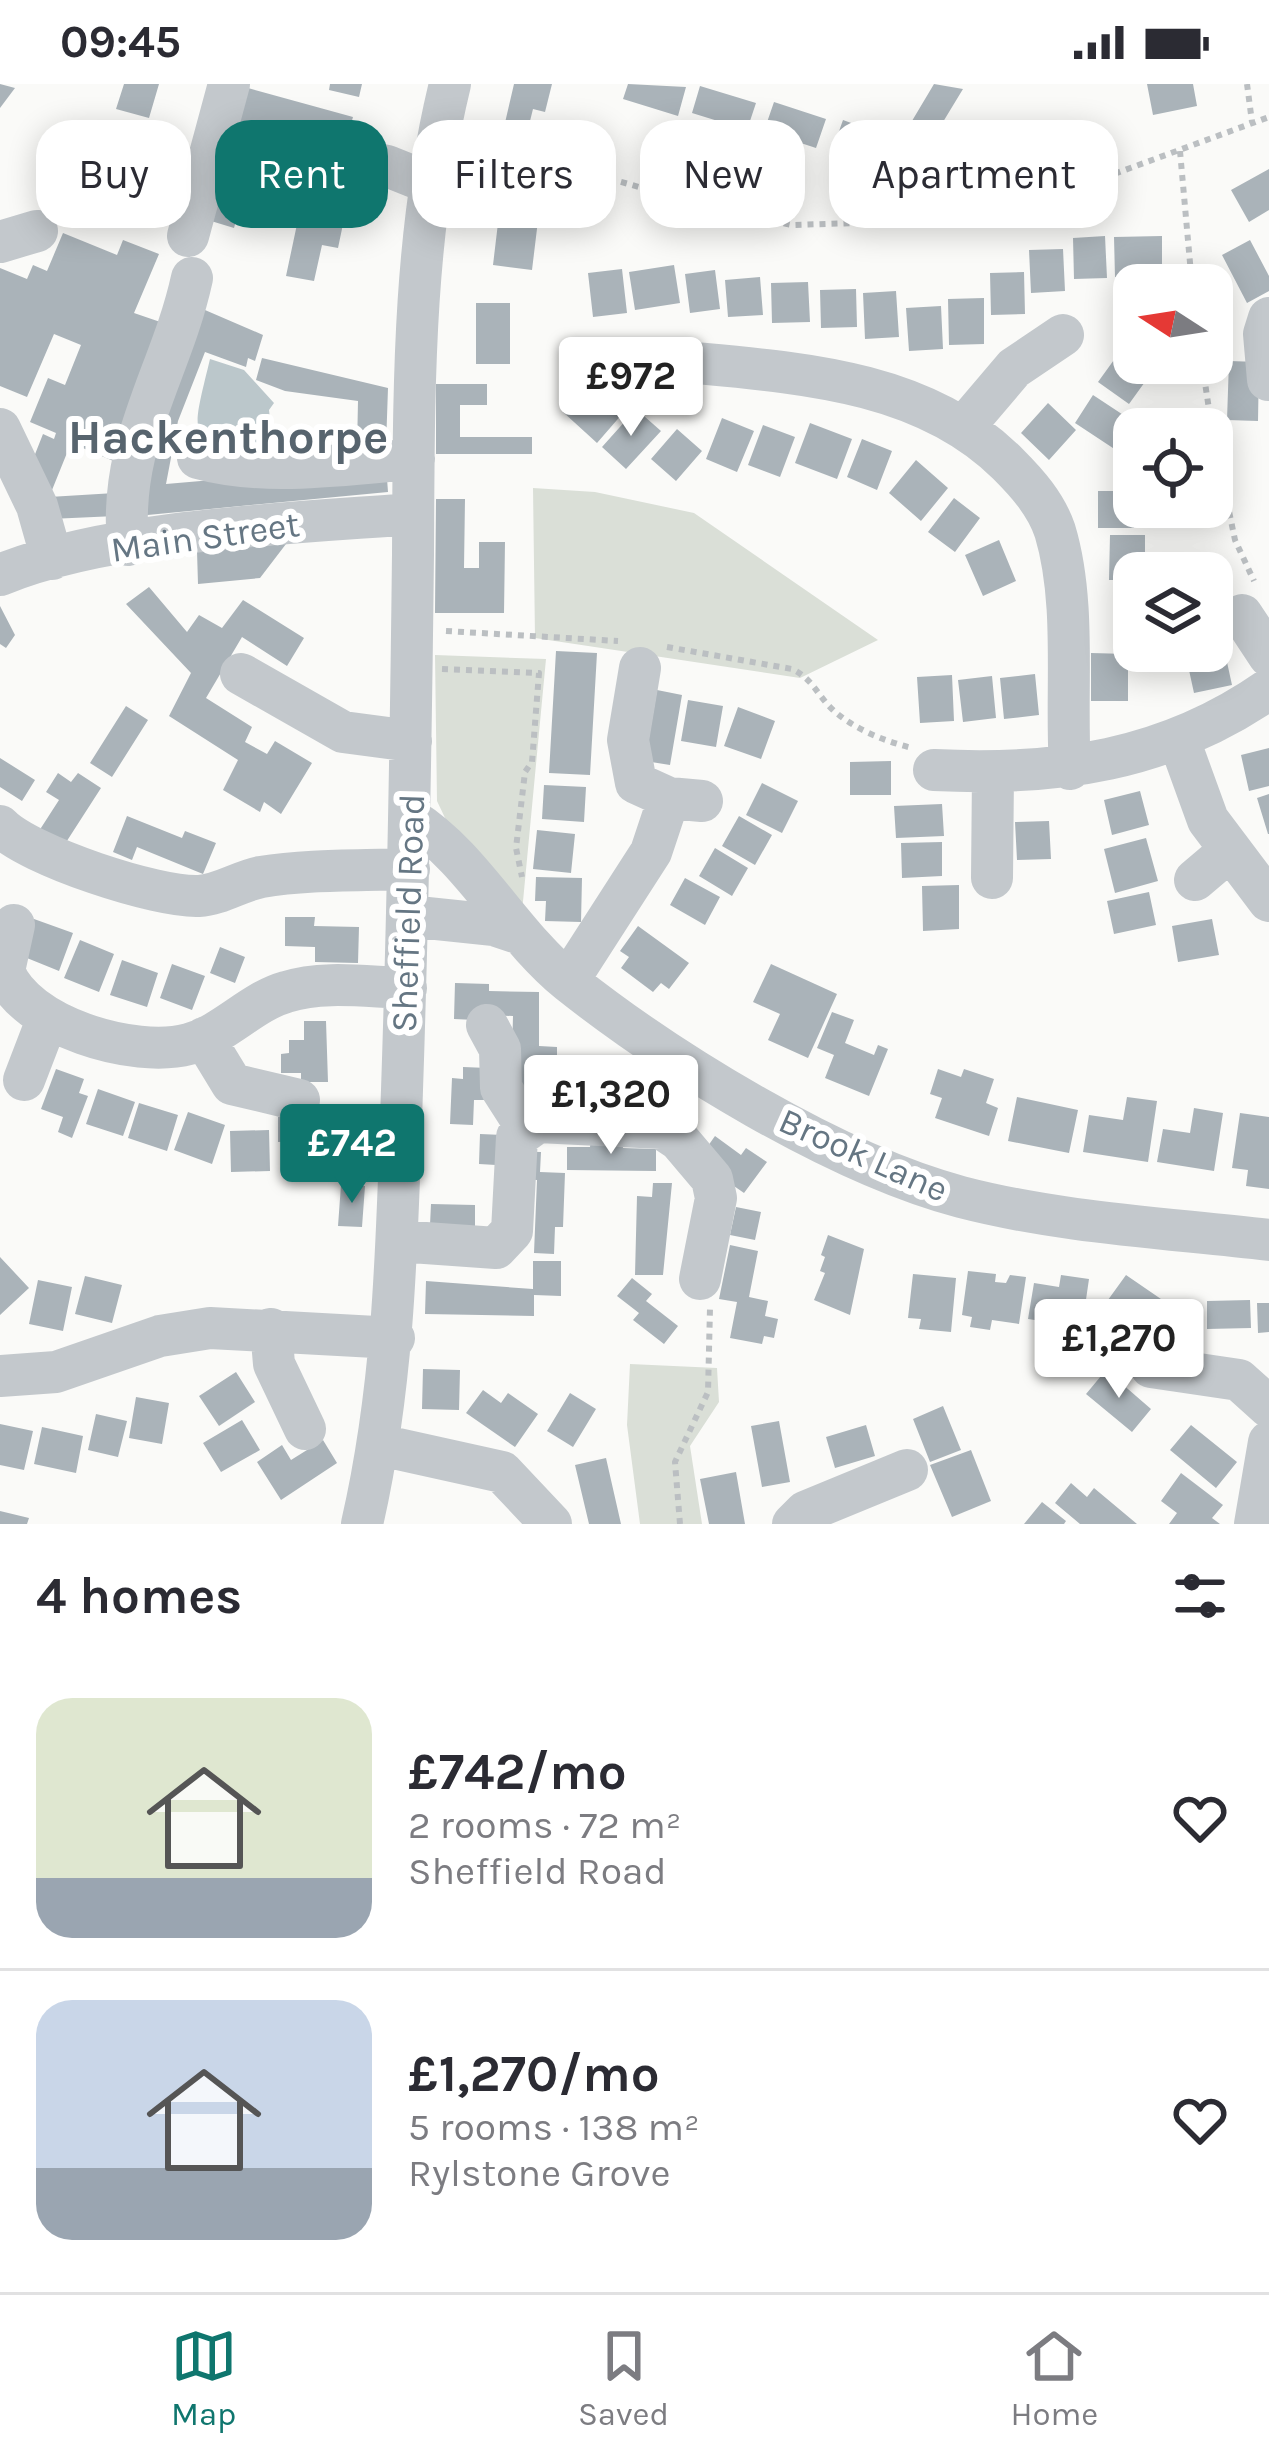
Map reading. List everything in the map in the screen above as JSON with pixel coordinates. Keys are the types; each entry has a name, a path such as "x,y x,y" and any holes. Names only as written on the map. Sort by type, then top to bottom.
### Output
{"street":[{"path":"128,545 125,506 135,436 184,311 190,257 229,84"},
{"name":"Sheffield Road","path":"441,120 450,84"},
{"name":"Sheffield Road","path":"362,1524 380,1445 394,1338 411,819 416,297 423,228"},
{"path":"1268,380 1264,334 1269,318"},
{"path":"963,428 1014,368 1063,334"},
{"path":"645,358 853,384 923,407 963,428 1019,475 1039,498 1054,530 1065,629 1070,769"},
{"path":"0,429 37,506 52,560"},
{"path":"198,458 232,467 266,468 413,459"},
{"name":"Main Street","path":"0,575 128,545 277,524 413,514"},
{"path":"1252,605 1269,656"},
{"path":"568,981 686,800 636,783 629,764 642,652"},
{"path":"241,674 344,732 411,741"},
{"path":"934,770 1070,769 1137,756 1180,740 1269,689"},
{"path":"1180,740 1200,802 1228,853 1269,901"},
{"path":"992,878 993,773"},
{"name":"Brook Lane","path":"411,819 435,834 518,937 568,981 632,1029 782,1120 956,1196 1027,1212 1269,1240"},
{"path":"0,826 29,847 85,869 183,895 201,896 279,874 409,869"},
{"path":"1195,880 1228,853"},
{"path":"408,916 494,925 518,937"},
{"path":"14,925 5,947 4,971 10,989 36,1012 139,1047 165,1048 204,1038 268,998 300,988 406,988"},
{"path":"24,1080 36,1012"},
{"path":"487,1025 500,1049 501,1088 526,1127"},
{"path":"204,1038 232,1084 298,1100"},
{"path":"397,1241 496,1248 504,1241 512,1231 517,1137 526,1127 538,1123 661,1128 679,1140 712,1179 716,1198 700,1279"},
{"path":"271,1329 278,1377 305,1429"},
{"path":"0,1376 56,1372 176,1334 271,1329 394,1338"},
{"path":"1150,1367 1239,1380 1269,1407"},
{"path":"1255,1524 1269,1442"},
{"path":"380,1445 502,1472 551,1524"},
{"path":"799,1518 907,1470"}],"path":[{"path":"1247,84 1252,122"},
{"path":"616,181 792,225 856,223 1028,194 1114,174 1269,117"},
{"path":"1180,149 1190,264"},
{"path":"1233,528 1252,605"},
{"path":"412,648 642,652 769,663 809,677 831,708 887,742 924,752 934,770"},
{"path":"412,648 539,674 532,762 525,772 516,848 522,871 518,937"},
{"path":"680,1524 675,1462 710,1379 710,1298 700,1279"}],"shaded area":[{"path":"210,359 244,370 274,403 269,410 273,444 223,443 201,433 199,408"},
{"path":"533,488 595,492 694,513 878,640 800,678 535,638"},
{"path":"435,655 546,659 522,912 446,820 437,801"},
{"path":"630,1364 717,1368 719,1402 690,1446 702,1524 640,1524 627,1425"}],"building":[{"path":"0,84 15,88 0,108"},
{"path":"124,84 159,84 149,118 116,109"},
{"path":"330,84 362,84 359,97 329,90"},
{"path":"514,84 552,84 545,112 533,109 530,120 506,120"},
{"path":"628,84 686,87 678,116 623,99"},
{"path":"934,84 963,89 944,120 913,120"},
{"path":"1147,84 1193,84 1197,106 1153,115"},
{"path":"700,86 756,103 750,120 715,120 692,113"},
{"path":"248,88 353,117 352,120 239,120"},
{"path":"774,102 826,119 816,148 805,144 805,120 768,120"},
{"path":"1269,169 1269,210 1249,222 1231,190"},
{"path":"296,228 342,228 338,248 322,245 314,281 286,276"},
{"path":"497,228 537,228 532,270 493,265"},
{"path":"63,233 117,255 123,240 159,254 134,313 172,326 118,463 71,443 50,495 30,467 43,434 54,439 56,433 30,422 48,378 65,385 81,345 54,334 27,397 0,386 0,268 27,279 33,265 47,271"},
{"path":"1105,236 1107,278 1074,279 1073,238"},
{"path":"1162,236 1162,264 1115,264 1114,237"},
{"path":"1250,240 1269,276 1269,291 1247,303 1233,276 1233,264 1227,264 1222,255"},
{"path":"1063,249 1065,291 1031,293 1029,250"},
{"path":"674,265 680,303 635,310 629,272"},
{"path":"622,269 627,313 593,317 588,273"},
{"path":"715,270 720,309 690,313 685,274"},
{"path":"1024,272 1025,314 991,315 990,273"},
{"path":"760,277 763,315 728,317 725,280"},
{"path":"808,282 810,322 772,323 771,283"},
{"path":"856,289 857,327 821,328 820,290"},
{"path":"896,291 899,337 865,339 863,293"},
{"path":"984,298 984,344 949,345 948,299"},
{"path":"476,303 510,303 510,364 476,364"},
{"path":"941,306 943,349 909,351 906,308"},
{"path":"198,307 263,335 255,361 248,358 246,367 205,352 178,421 166,484 386,465 388,492 137,516"},
{"path":"262,358 388,388 386,446 357,449 358,401 285,391 256,380"},
{"path":"1113,361 1113,384 1143,384 1129,404 1098,382"},
{"path":"1233,361 1259,362 1258,421 1233,420 1233,408 1227,408"},
{"path":"589,383 623,413 597,443 563,412"},
{"path":"436,384 487,384 487,405 460,405 460,437 532,437 532,454 436,454"},
{"path":"1093,395 1113,408 1113,448 1075,423"},
{"path":"1048,403 1076,430 1049,460 1021,433"},
{"path":"636,409 661,431 626,469 602,447"},
{"path":"722,418 754,431 737,472 706,459"},
{"path":"810,423 852,439 837,479 795,463"},
{"path":"763,425 795,437 780,477 748,465"},
{"path":"677,429 702,451 676,481 651,459"},
{"path":"862,439 892,451 877,490 847,477"},
{"path":"916,460 948,488 921,521 889,493"},
{"path":"1098,491 1113,491 1113,528 1098,528"},
{"path":"115,493 116,516 50,519 49,497"},
{"path":"954,498 980,518 955,552 928,532"},
{"path":"436,499 465,499 464,568 479,568 479,542 505,542 504,613 435,613"},
{"path":"1110,535 1145,535 1145,552 1113,552 1113,580 1109,580"},
{"path":"999,540 1016,581 983,596 965,555"},
{"path":"286,544 260,578 198,584 197,551"},
{"path":"149,587 187,632 199,615 222,628 243,600 304,638 287,666 242,637 206,698 252,727 245,742 267,754 275,741 312,763 281,814 264,802 260,812 223,790 238,760 169,716 191,673 126,604"},
{"path":"0,606 15,635 6,648 0,644"},
{"path":"556,651 597,653 590,775 549,773"},
{"path":"1091,653 1113,654 1113,672 1128,672 1128,701 1091,701"},
{"path":"1189,672 1229,672 1232,685 1194,693"},
{"path":"1035,674 1039,715 1004,719 1000,678"},
{"path":"952,675 954,721 920,723 917,677"},
{"path":"992,676 996,718 963,722 958,680"},
{"path":"657,690 682,695 670,765 645,761"},
{"path":"688,700 723,706 716,747 681,741"},
{"path":"126,706 148,720 112,777 90,763"},
{"path":"738,707 775,721 761,759 724,746"},
{"path":"1269,748 1269,786 1249,791 1241,755"},
{"path":"0,758 35,780 22,801 0,787"},
{"path":"891,761 891,795 850,795 850,762"},
{"path":"58,773 71,782 78,773 101,788 63,847 39,831 59,800 46,792"},
{"path":"762,783 798,801 782,833 746,815"},
{"path":"544,785 586,787 584,822 542,819"},
{"path":"1140,791 1149,825 1112,835 1104,800"},
{"path":"1269,794 1269,834 1268,834 1257,798"},
{"path":"942,804 944,836 896,838 894,806"},
{"path":"127,816 182,838 185,831 216,843 203,874 137,847 132,860 113,852"},
{"path":"739,816 772,835 755,865 722,846"},
{"path":"1049,821 1051,859 1017,860 1015,822"},
{"path":"537,830 575,834 571,873 533,869"},
{"path":"1146,838 1158,881 1115,893 1104,849"},
{"path":"942,842 942,876 902,878 901,843"},
{"path":"715,848 748,868 732,896 699,876"},
{"path":"536,877 582,878 581,922 545,921 546,901 535,901"},
{"path":"685,878 720,897 705,925 670,905"},
{"path":"959,885 959,929 923,931 922,886"},
{"path":"1149,892 1156,925 1114,934 1107,901"},
{"path":"285,917 315,917 314,926 359,927 358,963 315,962 315,947 285,946"},
{"path":"34,919 73,933 59,971 22,956"},
{"path":"1212,919 1219,955 1178,962 1172,926"},
{"path":"638,926 689,963 669,989 661,983 653,992 621,968 629,957 620,951"},
{"path":"80,940 114,954 99,992 64,978"},
{"path":"220,947 245,957 235,983 210,973"},
{"path":"122,960 158,973 147,1007 110,995"},
{"path":"172,964 205,976 192,1010 160,998"},
{"path":"771,964 837,994 808,1058 768,1040 780,1014 753,1002"},
{"path":"455,983 489,984 489,991 539,992 539,1046 557,1047 557,1070 547,1070 547,1091 511,1090 513,1016 484,1015 484,1007 476,1007 475,1020 454,1019"},
{"path":"832,1012 854,1020 845,1043 874,1055 878,1045 888,1049 869,1096 825,1078 834,1055 817,1048"},
{"path":"304,1021 326,1021 328,1082 301,1082 301,1073 281,1073 281,1054 289,1053 289,1040 304,1040"},
{"path":"463,1067 488,1068 486,1100 474,1100 473,1125 450,1124 452,1078 463,1079"},
{"path":"56,1069 84,1079 79,1093 88,1096 72,1138 58,1132 63,1117 41,1109"},
{"path":"938,1069 961,1077 964,1069 994,1079 986,1103 998,1108 989,1136 935,1118 942,1098 930,1094"},
{"path":"606,1071 628,1072 628,1085 660,1087 658,1113 605,1110 606,1099 591,1098 592,1085 605,1086"},
{"path":"98,1089 135,1102 123,1136 86,1124"},
{"path":"1017,1097 1078,1110 1069,1153 1008,1141"},
{"path":"1127,1097 1157,1101 1148,1162 1083,1152 1089,1115 1123,1120"},
{"path":"139,1103 178,1115 167,1151 128,1138"},
{"path":"1194,1108 1223,1113 1214,1171 1157,1162 1163,1129 1190,1133"},
{"path":"188,1112 225,1125 212,1164 174,1150"},
{"path":"1240,1113 1269,1117 1269,1189 1246,1186 1248,1170 1232,1168"},
{"path":"304,1116 304,1141 278,1142 278,1117"},
{"path":"319,1125 353,1125 353,1169 319,1170"},
{"path":"269,1130 270,1171 231,1172 230,1131"},
{"path":"480,1134 503,1135 502,1151 541,1152 540,1172 565,1173 563,1227 555,1227 554,1254 534,1253 537,1180 495,1178 496,1165 479,1164"},
{"path":"715,1136 741,1155 746,1148 767,1162 744,1193 721,1177 703,1153"},
{"path":"591,1138 623,1139 623,1148 656,1149 656,1171 567,1170 567,1147 590,1147"},
{"path":"653,1183 672,1183 663,1275 635,1275 637,1196 652,1197"},
{"path":"341,1185 365,1186 362,1227 338,1226"},
{"path":"431,1204 475,1205 475,1227 430,1225"},
{"path":"736,1207 761,1212 755,1240 730,1235"},
{"path":"828,1235 864,1249 850,1315 814,1300 825,1273 820,1271 825,1257 821,1255"},
{"path":"730,1245 758,1251 749,1297 768,1301 765,1316 778,1319 774,1338 764,1336 762,1344 730,1338 737,1302 719,1299"},
{"path":"0,1257 29,1288 0,1315"},
{"path":"533,1261 561,1261 561,1296 534,1295 534,1316 425,1314 426,1281 533,1289"},
{"path":"968,1271 996,1274 995,1282 1006,1283 1010,1275 1026,1277 1019,1324 992,1320 990,1330 970,1327 972,1317 962,1315"},
{"path":"913,1274 956,1278 951,1332 919,1329 921,1319 908,1318"},
{"path":"1061,1275 1089,1279 1082,1327 1028,1319 1034,1283 1059,1287"},
{"path":"1126,1275 1177,1310 1151,1347 1143,1341 1122,1371 1101,1356 1122,1327 1100,1311"},
{"path":"85,1276 122,1285 112,1323 75,1314"},
{"path":"632,1278 652,1294 646,1301 678,1326 664,1344 633,1320 639,1313 617,1296"},
{"path":"38,1280 72,1287 63,1331 29,1324"},
{"path":"1250,1300 1251,1328 1207,1329 1207,1301"},
{"path":"1257,1303 1269,1303 1269,1332 1258,1333"},
{"path":"423,1369 460,1370 459,1410 422,1409"},
{"path":"1106,1370 1151,1409 1132,1432 1086,1394"},
{"path":"236,1372 255,1402 219,1426 199,1396"},
{"path":"483,1390 501,1403 508,1393 538,1414 515,1447 466,1413"},
{"path":"570,1393 596,1409 573,1447 547,1431"},
{"path":"136,1397 169,1403 162,1444 129,1438"},
{"path":"943,1406 961,1450 930,1462 913,1419"},
{"path":"96,1414 127,1421 118,1457 88,1450"},
{"path":"242,1420 260,1450 221,1472 203,1443"},
{"path":"779,1421 790,1482 762,1487 751,1426"},
{"path":"0,1424 33,1431 24,1470 0,1465"},
{"path":"866,1425 875,1456 835,1468 826,1437"},
{"path":"1191,1425 1237,1462 1216,1488 1170,1450"},
{"path":"42,1427 83,1436 76,1473 34,1464"},
{"path":"323,1440 337,1463 281,1500 257,1462 282,1445 291,1460"},
{"path":"971,1450 991,1501 952,1517 930,1465"},
{"path":"606,1458 621,1524 589,1524 575,1465"},
{"path":"736,1472 745,1524 709,1524 700,1479"},
{"path":"1181,1473 1223,1505 1212,1518 1220,1524 1169,1524 1177,1513 1161,1501"},
{"path":"1071,1483 1087,1497 1094,1488 1137,1524 1080,1524 1055,1503"},
{"path":"1042,1502 1066,1521 1064,1524 1024,1524"},
{"path":"0,1511 29,1518 27,1524 0,1524"}],"district":[{"name":"Hackenthorpe","path":"228,436"}]}
